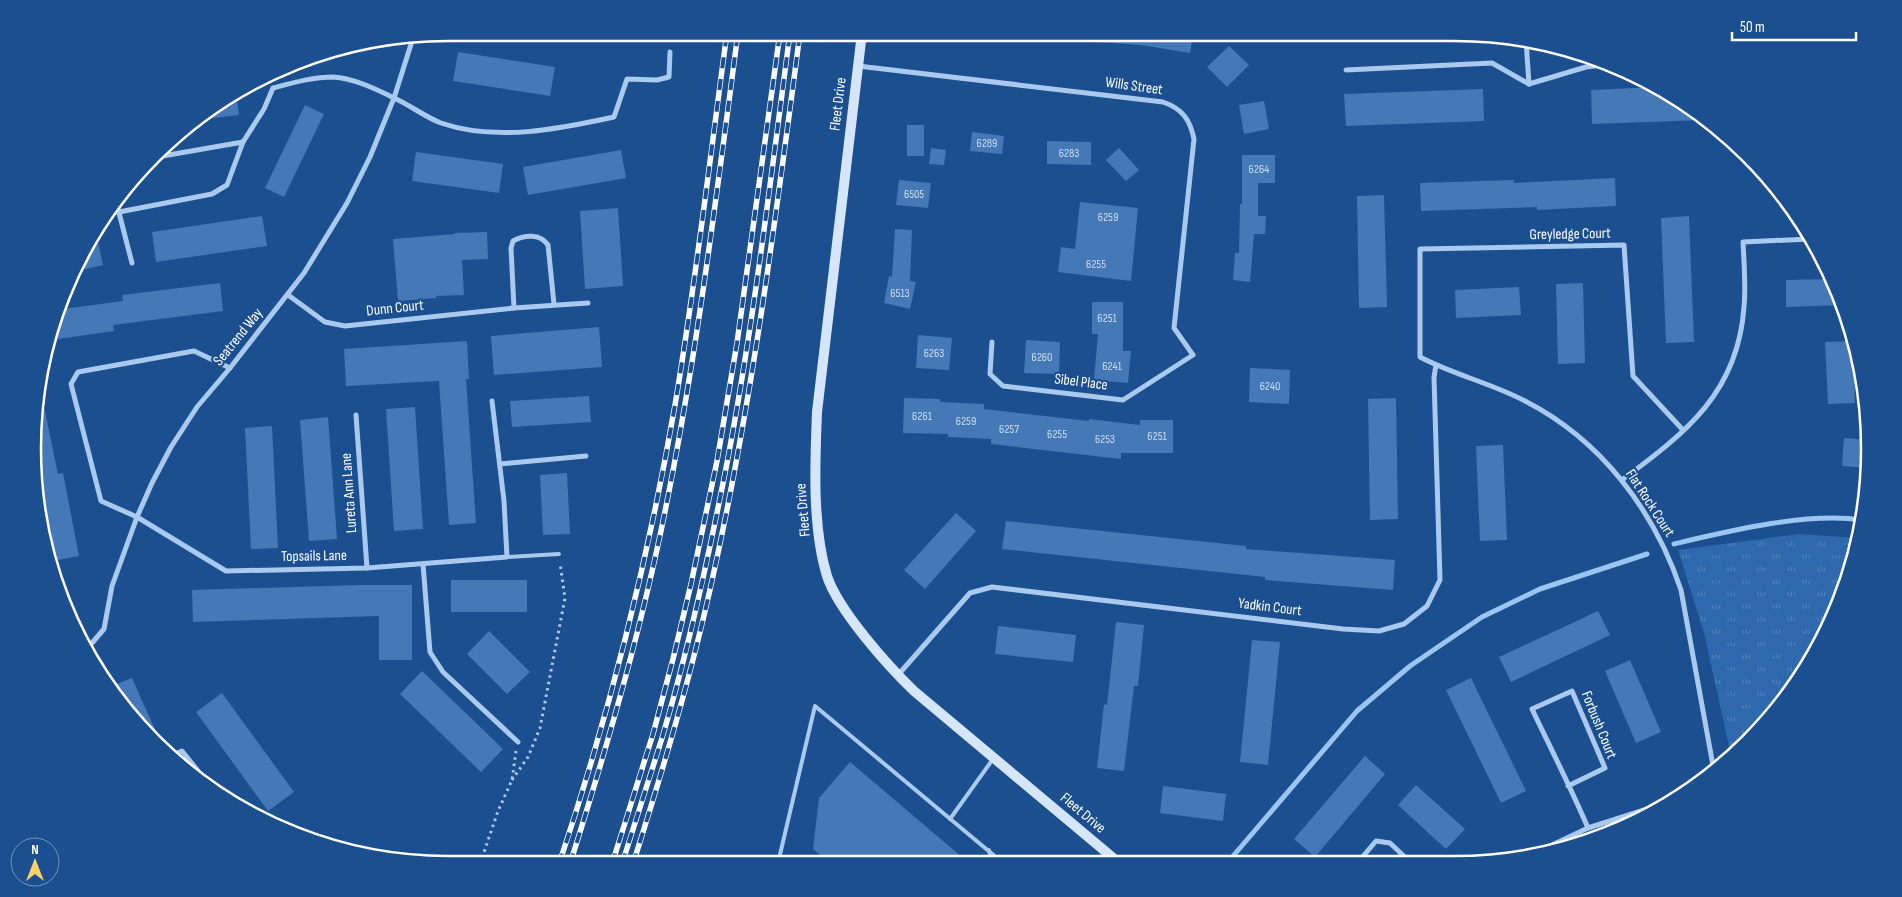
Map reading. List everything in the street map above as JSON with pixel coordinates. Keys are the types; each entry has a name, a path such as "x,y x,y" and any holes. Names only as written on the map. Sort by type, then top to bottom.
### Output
{"street":[{"name":"Fleet Drive","path":"861,41 818,393 815,471 818,518 823,558 828,577 834,591 852,620 898,675 914,691 1111,856"},
{"name":"Seatrend Way","path":"91,644 104,629 112,586 137,517 171,447 197,407 304,273 347,203 370,157 394,98 411,43"},
{"path":"1526,48 1528,84"},
{"path":"132,263 119,212 212,194 227,185 243,142 264,109 273,88 305,80 334,77 355,82 394,98 440,123 477,130 510,132 571,126 614,117 627,79 657,80 668,76 670,52"},
{"path":"1346,70 1492,63 1528,84 1593,66"},
{"name":"Wills Street","path":"858,66 1164,102 1174,106 1185,115 1191,124 1194,139 1174,328 1193,355"},
{"path":"167,155 243,142"},
{"path":"514,308 510,248 513,241 518,238 538,236 544,238 548,245 554,304"},
{"path":"1622,480 1645,463 1696,418 1719,390 1737,350 1745,305 1743,242 1803,239"},
{"name":"Greyledge Court","path":"1420,357 1420,249 1624,245 1633,376 1683,430"},
{"name":"Dunn Court","path":"288,295 325,322 345,326 554,304 588,303"},
{"name":"Sibel Place","path":"992,342 990,374 1003,386 1123,400 1193,355"},
{"name":"Topsails Lane","path":"230,368 194,351 78,372 70,384 101,501 137,517 226,571 367,568 507,558"},
{"name":"Flat Rock Court","path":"1420,357 1436,365 1488,384 1533,406 1589,444 1622,480 1656,530 1681,590 1712,763"},
{"name":"Yadkin Court","path":"898,675 970,593 992,587 1343,629 1379,631 1404,624 1427,606 1440,580 1434,378 1436,365"},
{"path":"492,401 500,464 507,558"},
{"name":"Lureta Ann Lane","path":"356,415 367,568"},
{"path":"500,464 586,456"},
{"path":"423,564 430,652 443,672 518,742"},
{"name":"Forbush Court","path":"1568,786 1606,768 1572,691 1532,709 1568,786 1588,828"},
{"path":"178,753 182,751 195,767"},
{"path":"1558,842 1588,828 1637,812"},
{"path":"1363,856 1376,841 1390,843 1403,856"}],"lane":[{"path":"507,558 559,554"},
{"path":"780,856 815,706 995,856"},
{"path":"950,819 994,757"},
{"path":"988,850 990,856"}],"path":[{"path":"483,856 498,811 512,780 528,757 540,728 565,598 559,554"},
{"path":"512,780 518,742"}],"green space":[{"path":"1799,534 1851,537 1830,604 1806,652 1777,696 1760,717 1729,748 1704,633 1678,550"}],"building":[{"path":"1192,41 1190,53 1141,45 1096,42"},
{"path":"1229,46 1249,65 1227,87 1207,67"},
{"path":"458,52 555,67 550,96 453,81"},
{"path":"1642,88 1695,120 1592,124 1591,90"},
{"path":"1483,89 1484,121 1346,126 1344,94"},
{"path":"237,101 239,115 210,118"},
{"path":"1264,101 1269,129 1244,134 1239,105"},
{"path":"305,105 324,114 284,197 265,188"},
{"path":"907,125 924,125 924,156 907,156"},
{"path":"972,132 1004,136 1002,154 970,151"},
{"path":"1047,141 1091,142 1091,165 1047,164"},
{"path":"931,148 946,150 944,165 929,164"},
{"path":"1119,148 1139,170 1126,181 1106,160"},
{"path":"621,150 626,178 528,195 523,167"},
{"path":"416,152 503,164 499,193 412,181"},
{"path":"1242,155 1275,155 1275,183 1258,183 1258,216 1266,216 1265,234 1254,234 1250,282 1233,280 1235,253 1239,253"},
{"path":"1615,178 1616,206 1537,210 1537,207 1421,211 1420,183 1514,180 1514,183"},
{"path":"899,180 931,183 928,208 896,205"},
{"path":"1384,195 1387,307 1359,308 1357,196"},
{"path":"1080,202 1138,208 1131,281 1058,272 1061,247 1075,249"},
{"path":"618,208 623,286 585,289 580,211"},
{"path":"262,216 267,246 156,262 152,232"},
{"path":"1689,216 1694,342 1666,343 1661,218"},
{"path":"895,229 912,230 910,281 916,282 910,309 884,303 889,276 892,277"},
{"path":"487,232 488,259 462,260 464,295 436,296 437,298 398,301 393,239"},
{"path":"98,242 103,265 82,270"},
{"path":"1824,279 1834,305 1786,307 1786,280"},
{"path":"220,283 223,311 113,325 114,331 56,339 66,309 123,301 122,295"},
{"path":"1583,283 1585,363 1558,364 1556,284"},
{"path":"1519,287 1521,315 1456,318 1455,290"},
{"path":"1092,302 1123,302 1123,351 1131,351 1128,383 1094,380 1098,334 1092,334"},
{"path":"599,327 602,367 494,375 491,336"},
{"path":"918,335 952,338 949,370 916,368"},
{"path":"1026,340 1060,342 1059,374 1024,373"},
{"path":"467,341 469,379 466,379 476,523 449,525 439,381 346,386 344,349"},
{"path":"1846,341 1854,376 1855,403 1828,404 1825,342"},
{"path":"1250,368 1290,370 1289,404 1249,402"},
{"path":"589,396 591,422 512,427 510,401"},
{"path":"904,398 940,399 940,402 984,404 984,409 1089,421 1089,419 1140,425 1140,420 1173,420 1173,453 1121,453 1121,459 991,444 991,439 948,437 948,434 903,433"},
{"path":"1396,398 1398,519 1370,520 1368,399"},
{"path":"44,406 58,474 63,473 79,556 57,560 55,554 49,528 42,475 41,448"},
{"path":"415,407 423,529 394,531 386,409"},
{"path":"328,417 337,539 309,541 300,420"},
{"path":"272,426 278,548 251,549 245,428"},
{"path":"1844,438 1861,439 1860,467 1842,466"},
{"path":"1503,445 1507,540 1480,541 1476,446"},
{"path":"567,473 570,534 543,535 540,475"},
{"path":"956,513 976,531 925,589 904,570"},
{"path":"1006,521 1246,546 1246,549 1395,560 1393,590 1265,580 1265,577 1002,549"},
{"path":"451,580 527,580 527,612 451,612"},
{"path":"412,585 412,660 379,660 379,616 193,622 192,590"},
{"path":"1598,611 1610,635 1511,682 1499,657"},
{"path":"1116,622 1144,625 1138,686 1134,686 1124,771 1097,768 1104,704 1107,705"},
{"path":"998,626 1076,635 1073,662 995,654"},
{"path":"489,631 530,672 507,694 467,654"},
{"path":"1252,640 1280,642 1268,765 1240,762"},
{"path":"1630,660 1661,732 1636,743 1605,671"},
{"path":"422,671 503,749 481,772 400,694"},
{"path":"132,678 155,730 142,717 116,684"},
{"path":"1471,678 1526,791 1501,803 1446,690"},
{"path":"222,693 294,792 268,811 196,712"},
{"path":"1365,756 1385,774 1316,856 1294,839"},
{"path":"850,762 961,856 822,856 813,849 819,798"},
{"path":"1416,785 1465,829 1446,849 1398,805"},
{"path":"1163,786 1226,794 1223,821 1160,813"}],"waterway":[{"path":"1674,544 1768,524 1817,519 1854,519"},
{"path":"1233,856 1357,711 1410,666 1482,617 1540,589 1647,554"}],"railway":[{"path":"562,856 611,694 653,521 690,312 726,41"},
{"path":"573,856 620,696 653,569 662,526 695,342 737,41"},
{"path":"615,856 653,734 673,659 717,461 737,343 779,41"},
{"path":"625,856 662,738 681,670 720,498 737,410 754,302 789,41"},
{"path":"635,856 686,685 705,612 727,508 752,373 799,41"}]}
